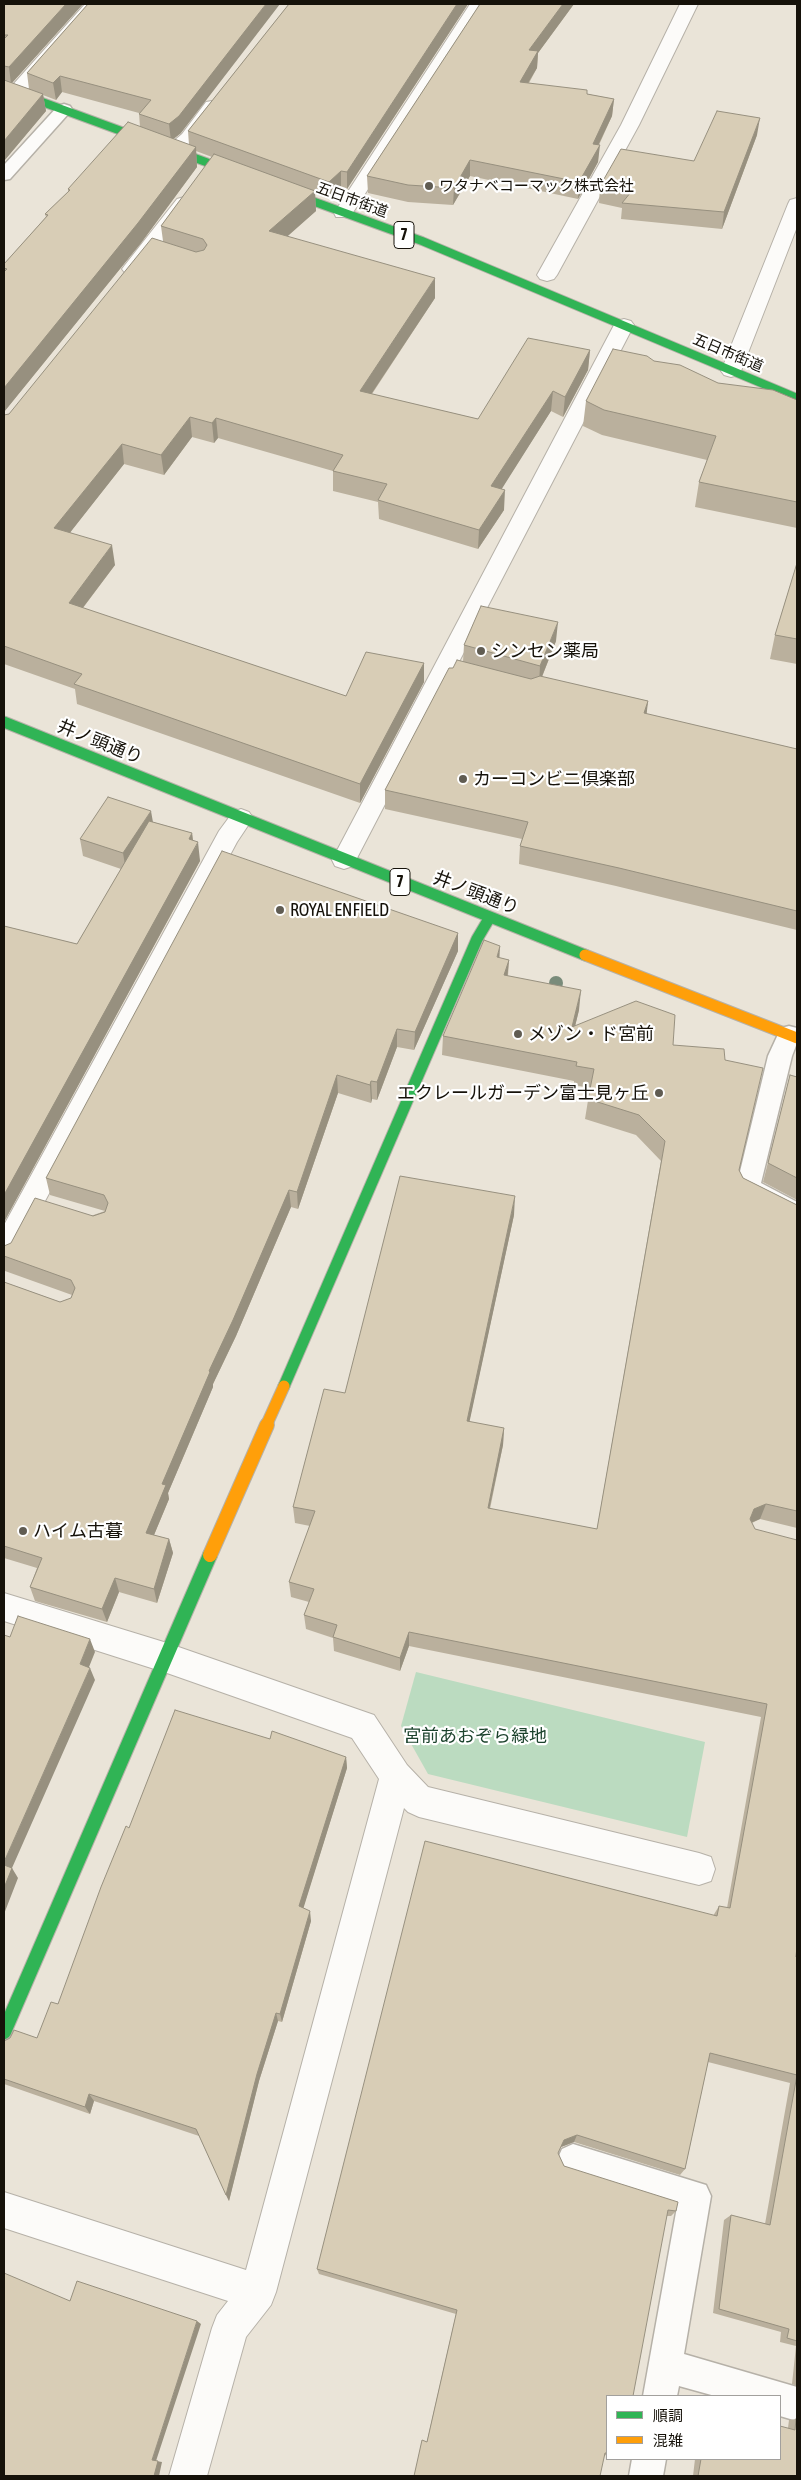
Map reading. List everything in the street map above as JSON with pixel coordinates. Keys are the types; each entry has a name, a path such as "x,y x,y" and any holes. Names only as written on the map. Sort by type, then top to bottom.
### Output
{"main road":[{"name":"五日市街道","path":"10,90 422,241 797,398"},
{"name":"井ノ頭通り","path":"4,722 344,860 793,1037"},
{"path":"4,2032 477,939 490,917"}],"street":[{"path":"10,90 94,4"},
{"path":"343,213 479,4"},
{"path":"547,275 630,125 690,4"},
{"path":"174,150 188,138 224,90"},
{"path":"119,285 158,251 212,164"},
{"path":"731,371 797,204"},
{"path":"344,860 455,670 624,325"},
{"path":"4,1251 224,845 241,818"},
{"path":"4,1607 167,1658 362,1726 396,1776 419,1801 699,1869"},
{"path":"188,2476 230,2328 258,2292 396,1776"},
{"path":"4,2210 258,2292"}],"lane":[{"path":"4,175 64,109"},
{"path":"793,1037 780,1056 748,1188 797,1214"},
{"path":"31,1201 56,1208"},
{"path":"573,2160 695,2196 662,2381 765,2395"},
{"path":"781,2399 797,2404"},
{"path":"646,2476 649,2460"}],"green space":[{"name":"宮前あおぞら緑地","path":"416,1672 705,1742 687,1837 428,1774 401,1726"}],"building":[{"path":"4,4 66,4 9,67 4,66 4,39 8,35 4,35"},
{"path":"88,4 266,4 179,116 169,124 139,114 151,100 60,76 53,83 27,73"},
{"path":"289,4 457,4 347,172 341,171 329,182 188,131"},
{"path":"480,4 563,4 529,50 538,51 520,82 587,90 587,94 614,99 593,144 600,145 579,182 470,160 454,188 408,185 367,176"},
{"path":"4,80 43,94 4,141"},
{"path":"717,111 760,118 724,212 622,203 631,192 600,186 621,149 694,161"},
{"path":"128,122 196,147 138,223 4,388 4,272 7,269 4,268 4,264 48,215 45,214 70,190 68,189"},
{"path":"214,154 315,191 269,231 435,278 360,391 478,419 528,338 590,350 565,397 553,391 491,486 505,490 479,530 378,500 387,484 333,471 343,455 216,418 212,423 190,417 161,455 122,444 54,528 112,545 69,603 346,696 366,652 424,663 360,784 74,684 82,674 4,646 4,415 9,414 152,238 196,252 204,250 207,245 203,239 161,226"},
{"path":"613,349 647,356 654,361 680,365 718,383 773,390 797,400 797,502 699,482 716,436 604,410 586,401"},
{"path":"797,563 797,639 775,635"},
{"path":"481,606 558,622 540,666 464,645"},
{"path":"457,660 531,679 540,676 648,701 644,713 797,749 797,911 520,846 528,822 385,790 449,668 453,668"},
{"path":"108,797 151,811 123,853 80,839"},
{"path":"149,821 192,833 189,839 198,842 4,1195 4,926 77,944"},
{"path":"222,851 458,933 415,1032 397,1029 377,1082 371,1081 370,1085 337,1075 297,1192 289,1190 209,1371 162,1484 166,1485 146,1533 169,1539 154,1589 115,1578 102,1609 30,1587 42,1558 4,1546 4,1282 60,1302 71,1298 75,1288 71,1280 4,1256 4,1246 11,1243 35,1198 93,1216 105,1212 108,1203 104,1195 46,1178"},
{"path":"484,940 500,946 497,957 509,960 504,975 581,990 572,1027 636,1001 675,1015 673,1045 724,1049 725,1060 763,1068 739,1170 743,1178 797,1205 797,1511 766,1504 754,1509 750,1519 755,1529 797,1540 797,2075 710,2053 685,2169 577,2135 564,2140 558,2153 564,2166 678,2202 676,2211 668,2210 633,2395 606,2395 606,2453 600,2476 414,2476 422,2440 427,2442 457,2310 317,2269 425,1841 717,1916 719,1906 730,1908 767,1704 409,1632 400,1658 333,1637 337,1625 304,1615 314,1589 289,1582 315,1511 293,1507 324,1389 345,1393 400,1176 515,1196 467,1421 504,1428 488,1508 597,1529 665,1141 639,1115 588,1099 594,1069 576,1066 577,1062 443,1036"},
{"path":"790,1075 797,1077 797,1178 768,1163"},
{"path":"18,1616 90,1639 80,1664 90,1668 4,1862 4,1635 10,1637"},
{"path":"175,1710 270,1739 272,1731 346,1757 299,1906 310,1911 280,2014 276,2013 257,2074 226,2195 196,2129 89,2094 85,2107 4,2079 4,2041 10,2038 14,2030 37,2038 51,2002 58,2004 101,1887 126,1826 129,1828"},
{"path":"4,1865 12,1868 4,1888"},
{"path":"797,2075 797,2341 787,2338 789,2329 719,2309 731,2215 770,2225"},
{"path":"4,2273 70,2301 77,2281 197,2321 152,2460 158,2461 154,2476 4,2476"},
{"path":"797,2419 797,2476 698,2476 701,2460 781,2460 781,2426 795,2430"}],"traffic: fast":[{"path":"4,88 244,176"},
{"path":"282,190 422,241 797,398"},
{"path":"4,722 585,955"},
{"path":"284,1386 477,939 490,917"},
{"path":"4,2032 210,1555"}],"traffic: slow":[{"path":"585,955 797,1038"},
{"path":"210,1555 284,1386"}],"place":[{"name":"ワタナベコーマック株式会社","path":"429,186"},
{"name":"シンセン薬局","path":"481,651"},
{"name":"カーコンビニ倶楽部","path":"463,779"},
{"name":"ROYAL ENFIELD","path":"280,910"},
{"name":"メゾン・ド宮前","path":"518,1034"},
{"name":"エクレールガーデン富士見ヶ丘","path":"659,1093"},
{"name":"ハイム古暮","path":"23,1531"}]}
